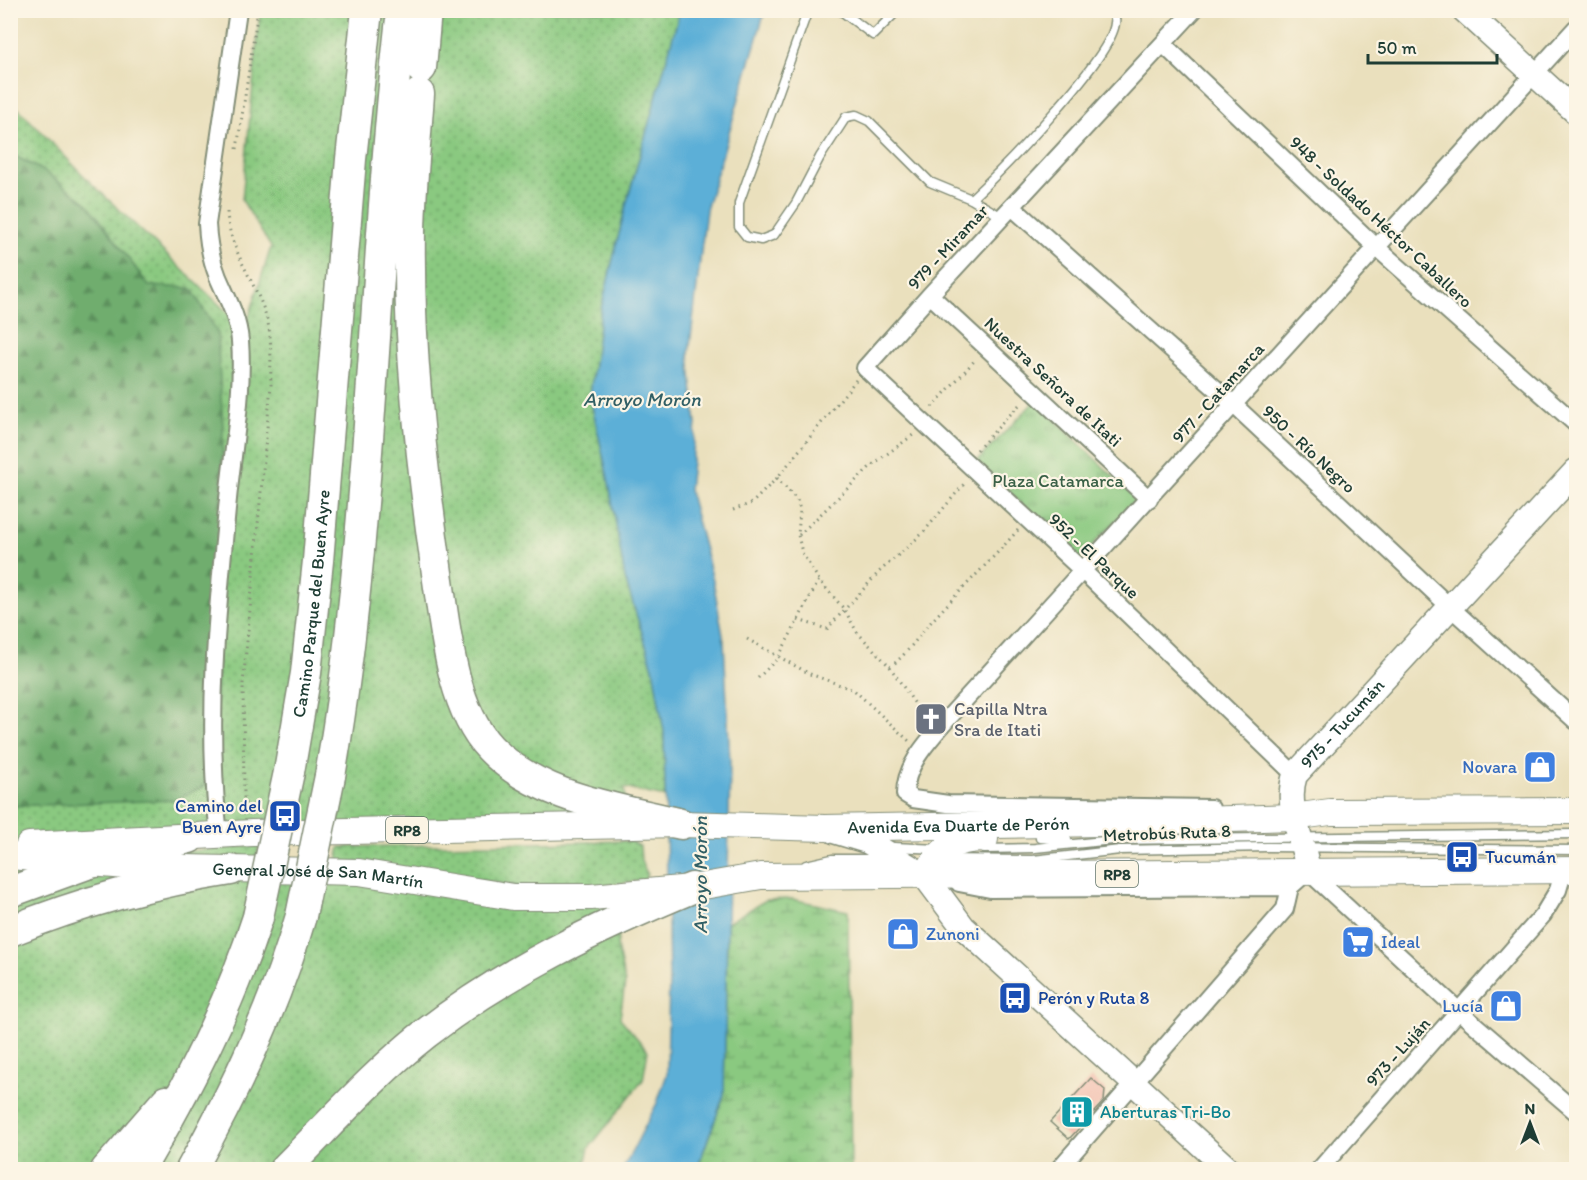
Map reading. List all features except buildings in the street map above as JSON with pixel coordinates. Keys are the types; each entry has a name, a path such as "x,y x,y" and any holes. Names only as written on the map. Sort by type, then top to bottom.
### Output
{"highway":[{"name":"Camino Parque del Buen Ayre","path":"139,1170 213,1034 238,977 258,917 289,772 306,673 318,561 350,170 367,10"},
{"path":"191,1170 225,1108 265,1021 301,916 330,776 343,703 352,627 369,433 393,90 402,10"},
{"path":"426,10 410,228 413,365 423,477 443,614 460,691 475,728 489,748 512,768 540,784 626,819 681,824"},
{"path":"10,892 87,864 189,838"},
{"path":"10,931 89,901 176,878 231,870"},
{"path":"284,1170 424,1035 487,990 626,904 692,888"},
{"path":"106,1170 135,1134 191,1074"}],"main road":[{"name":"Avenida Eva Duarte de Perón","path":"1299,852 1330,812 1576,811"},
{"name":"General José de San Martín","path":"10,846 189,838 219,834 626,819"},
{"name":"Avenida Eva Duarte de Perón","path":"681,824 1093,832 1299,852 1572,864"},
{"path":"924,860 953,843 969,840 1040,838 1093,832"},
{"name":"Avenida Eva Duarte de Perón","path":"692,888 761,876 924,860 1299,852"},
{"name":"General José de San Martín","path":"10,856 87,864 359,872 513,897 626,904"}],"street":[{"path":"219,834 212,747 215,648 239,381 240,340 232,305 218,277 209,248 207,224 238,10"},
{"name":"979 - Miramar","path":"865,368 1194,10"},
{"path":"1464,10 1576,112"},
{"name":"977 - Catamarca","path":"905,794 907,776 925,744 1576,28"},
{"name":"948 - Soldado Héctor Caballero","path":"1164,45 1376,247 1576,424"},
{"name":"950 - Río Negro","path":"1007,212 1234,405 1451,608 1576,721"},
{"name":"Nuestra Señora de Itati","path":"930,295 1149,499"},
{"name":"952 - El Parque","path":"865,368 1083,571 1295,774"},
{"name":"975 - Tucumán","path":"1058,1170 1285,909 1299,852 1292,782 1295,774 1576,471"},
{"name":"Avenida Eva Duarte de Perón","path":"905,794 913,799 948,804 1249,808 1299,852"},
{"path":"825,828 924,860 963,927 1229,1170"},
{"path":"1299,852 1460,1012 1576,1112"},
{"name":"973 - Luján","path":"1319,1170 1543,915 1572,864"}],"lane":[{"path":"808,10 739,203 739,227 747,237 761,240 774,235 796,203 820,156 846,117 856,115 869,121 930,182 1007,212"},
{"path":"840,10 873,35 898,10"},
{"path":"971,199 1090,70 1116,22 1111,10"},
{"name":"Metrobús Ruta 8","path":"873,844 914,849 924,860 1035,848 1093,832"},
{"path":"1299,852 1576,834"}],"path":[{"path":"798,535 872,465 923,422 987,347"},
{"path":"733,510 752,503 777,478 865,368"},
{"path":"798,620 827,629 879,572 922,534 970,467 1033,390"},
{"path":"777,478 797,500 800,510 798,535 802,553 819,580 844,609 857,632 890,667 915,704 940,727"},
{"path":"890,667 905,655 931,622 981,573 1027,520"},
{"path":"758,678 778,658 819,580"},
{"path":"747,639 810,674 854,690 907,740 925,744"}],"green space":[{"path":"260,11 680,11 625,209 601,309 590,396 609,483 625,578 653,668 664,731 665,797 624,788 627,810 625,827 11,846 10,100 91,183 245,329 271,247 242,200"},
{"path":"15,156 44,171 88,204 149,286 191,288 217,332 223,429 216,700 217,780 175,800 11,806 10,226 18,217 11,203 11,158"},
{"name":"Plaza Catamarca","path":"1035,401 1137,499 1079,559 977,461"},
{"path":"630,841 640,846 641,861 647,873 645,880 606,885 527,887 337,861 340,847"},
{"path":"259,845 256,861 180,861 180,852"},
{"path":"11,856 625,894 617,946 625,983 620,1018 648,1051 643,1080 589,1148 584,1169 11,1169"},
{"path":"792,899 848,911 851,1169 697,1170 724,1095 727,923 766,900"}],"water":[{"name":"Arroyo Morón","path":"680,11 765,11 706,210 689,354 696,424 689,490 713,580 724,641 730,762 724,1095 697,1169 623,1169 657,1103 667,1074 669,978 664,731 653,668 625,578 609,483 590,396 601,309 625,209"}],"place":[{"name":"Capilla Ntra Sra de Itati","path":"931,719"},
{"name":"Novara","path":"1540,767"},
{"name":"Camino del Buen Ayre","path":"285,816"},
{"name":"Tucumán","path":"1462,857"},
{"name":"Zunoni","path":"903,934"},
{"name":"Ideal","path":"1358,942"},
{"name":"Perón y Ruta 8","path":"1015,998"},
{"name":"Lucía","path":"1506,1006"},
{"name":"Aberturas Tri-Bo","path":"1077,1112"}]}
